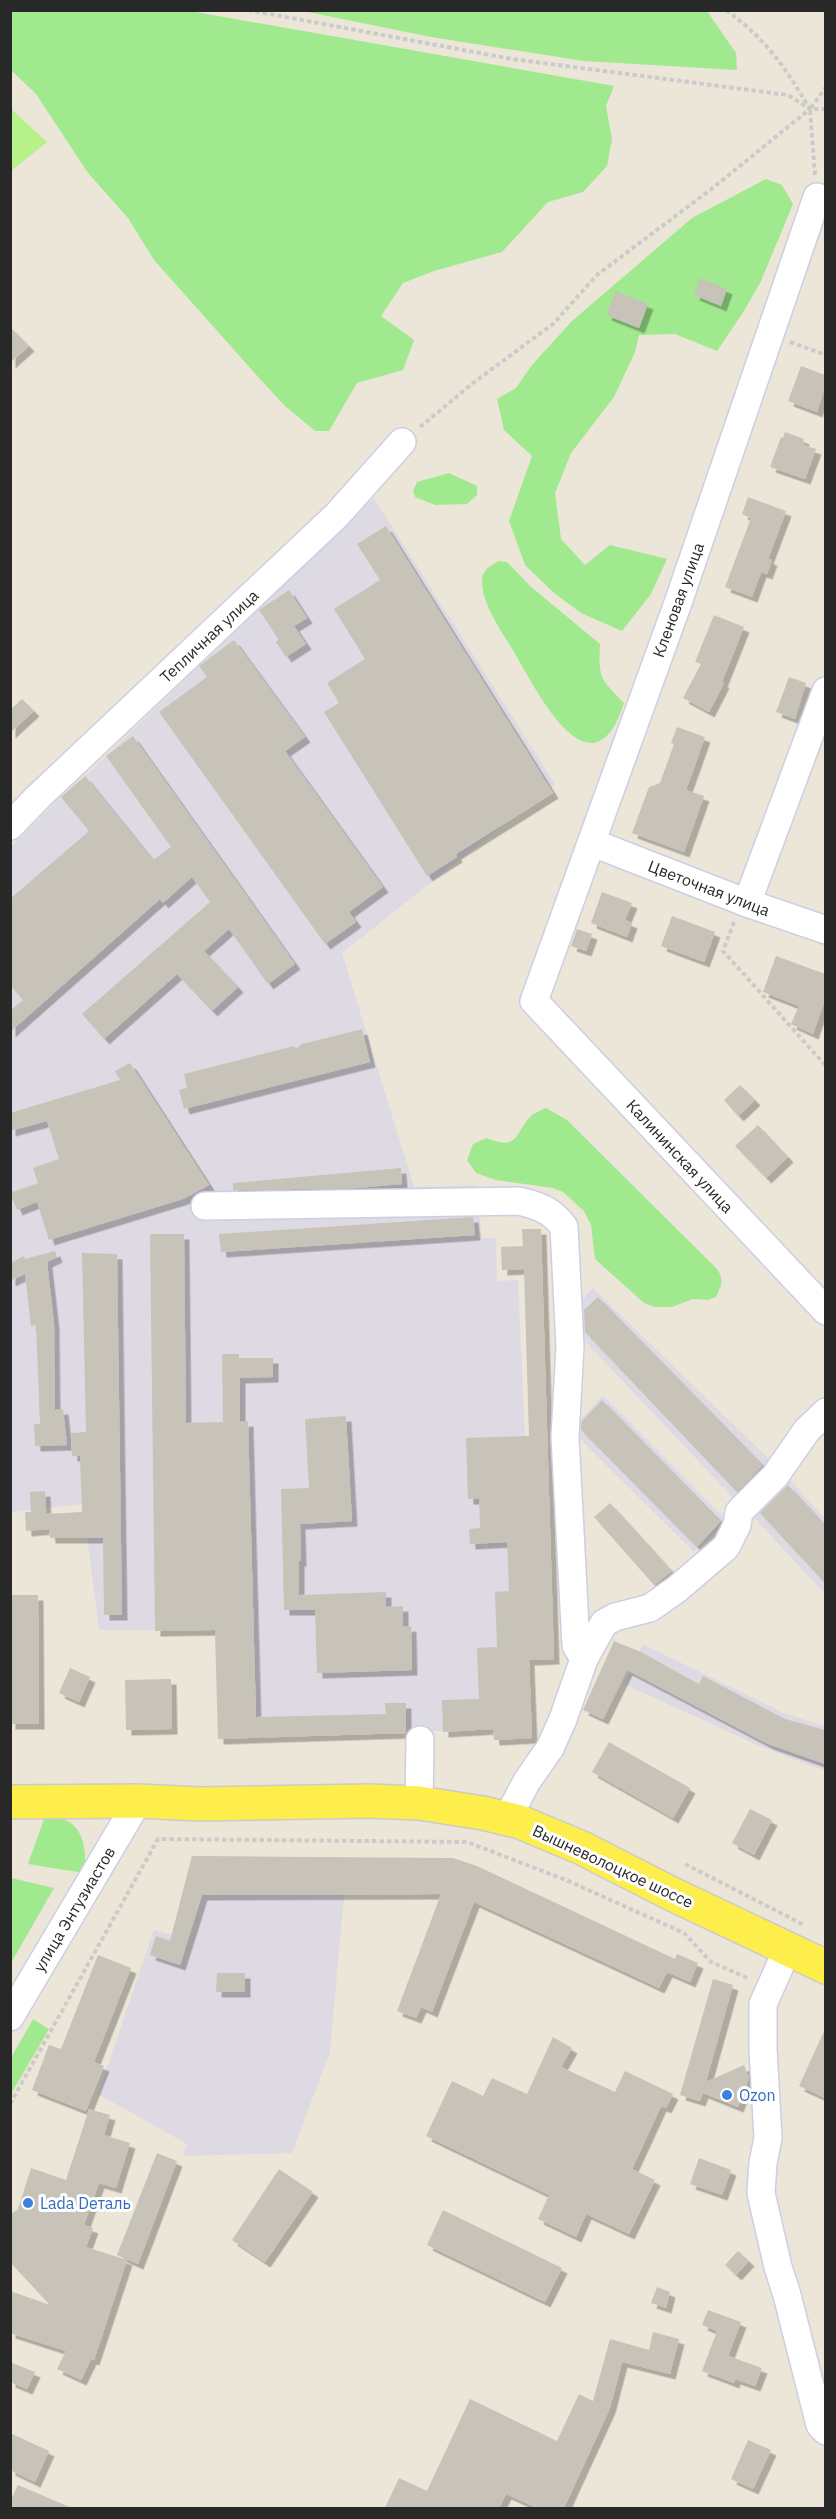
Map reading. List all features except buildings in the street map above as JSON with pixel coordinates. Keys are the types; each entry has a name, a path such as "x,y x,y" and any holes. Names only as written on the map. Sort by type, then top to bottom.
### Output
{"main road":[{"name":"Вышневолоцкое шоссе","path":"10,1802 138,1801 199,1804 369,1801 418,1803 483,1813 507,1819 582,1848 672,1894 797,1937 825,1967"}],"street":[{"name":"Кленовая улица","path":"534,1001 593,843 599,816 679,600 770,334 821,198"},
{"name":"Тепличная улица","path":"10,826 337,515 402,442"},
{"path":"745,903 825,691"},
{"name":"Цветочная улица","path":"593,843 745,903 825,930"},
{"name":"Калининская улица","path":"534,1001 825,1311"},
{"path":"205,1206 518,1202 533,1204 556,1216 564,1227 570,1346 565,1437 568,1512 576,1646 584,1659"},
{"path":"507,1819 527,1781 550,1748 584,1659 604,1623 615,1617 650,1608 677,1589 726,1547 737,1525 739,1512 775,1476 807,1430 825,1412"},
{"path":"418,1803 420,1740"},
{"name":"улица Энтузиастов","path":"10,2017 138,1801"},
{"path":"797,1937 763,2004 768,2138 763,2163 761,2193 819,2425 825,2431"}],"path":[{"path":"248,10 512,60 788,95 810,109 825,109"},
{"path":"726,10 754,31 785,66 810,109 811,140 821,198"},
{"path":"402,442 473,383 553,324 597,275 714,187 810,109 825,87"},
{"path":"770,334 825,355"},
{"path":"745,903 723,951 825,1066"},
{"path":"10,2104 158,1839 466,1842 566,1880 684,1933 711,1962 770,1987"},
{"path":"685,1864 797,1937"}],"shaded area":[{"path":"374,498 555,784 342,953 414,1187 477,1185 482,1238 496,1238 497,1281 518,1280 528,1505 528,1642 532,1738 494,1740 493,1729 218,1739 215,1631 99,1630 83,1504 11,1512 10,848"},
{"path":"593,1288 777,1467 739,1504 563,1318"},
{"path":"603,1395 727,1521 694,1552 571,1430"},
{"path":"785,1475 825,1518 825,1594 747,1510"},
{"path":"643,1644 786,1714 825,1726 825,1771 762,1747 624,1684"},
{"path":"192,1856 345,1858 344,1895 330,2052 292,2153 183,2156 187,2144 98,2094 154,1930 172,1935"}],"green space":[{"path":"10,11 190,11 614,86 606,106 612,139 607,166 583,192 548,202 502,252 434,271 403,283 381,316 414,340 403,370 357,383 329,431 315,431 284,405 154,260 128,218 88,173 36,94 11,70"},
{"path":"303,11 707,11 736,53 737,70 584,61 431,37"},
{"path":"11,109 47,142 11,171"},
{"path":"766,179 782,185 793,204 761,281 744,311 717,351 675,334 639,335 635,352 614,397 571,453 555,493 561,539 585,565 610,545 667,559 651,594 622,631 581,613 553,592 525,565 509,521 532,456 504,430 497,399 516,388 532,365 572,321 692,218"},
{"path":"449,473 477,486 477,495 467,504 435,505 415,497 413,491 417,482"},
{"path":"499,561 507,562 530,586 600,644 600,665 603,678 624,703 611,730 597,742 583,741 568,731 553,715 495,621 483,590 482,576 490,566"},
{"path":"546,1108 567,1120 717,1269 722,1280 716,1297 708,1300 693,1299 672,1307 655,1307 644,1303 595,1259 591,1225 584,1211 563,1192 553,1188 496,1180 476,1173 467,1160 473,1144 487,1138 505,1143 511,1141 532,1115"},
{"path":"44,1819 63,1819 76,1828 83,1842 84,1873 28,1864"},
{"path":"10,1878 54,1888 11,1963"},
{"path":"33,2019 49,2029 11,2094 11,2058"}],"place":[{"name":"Ozon","path":"727,2095"},
{"name":"Lada Dеталь","path":"28,2203"}]}
